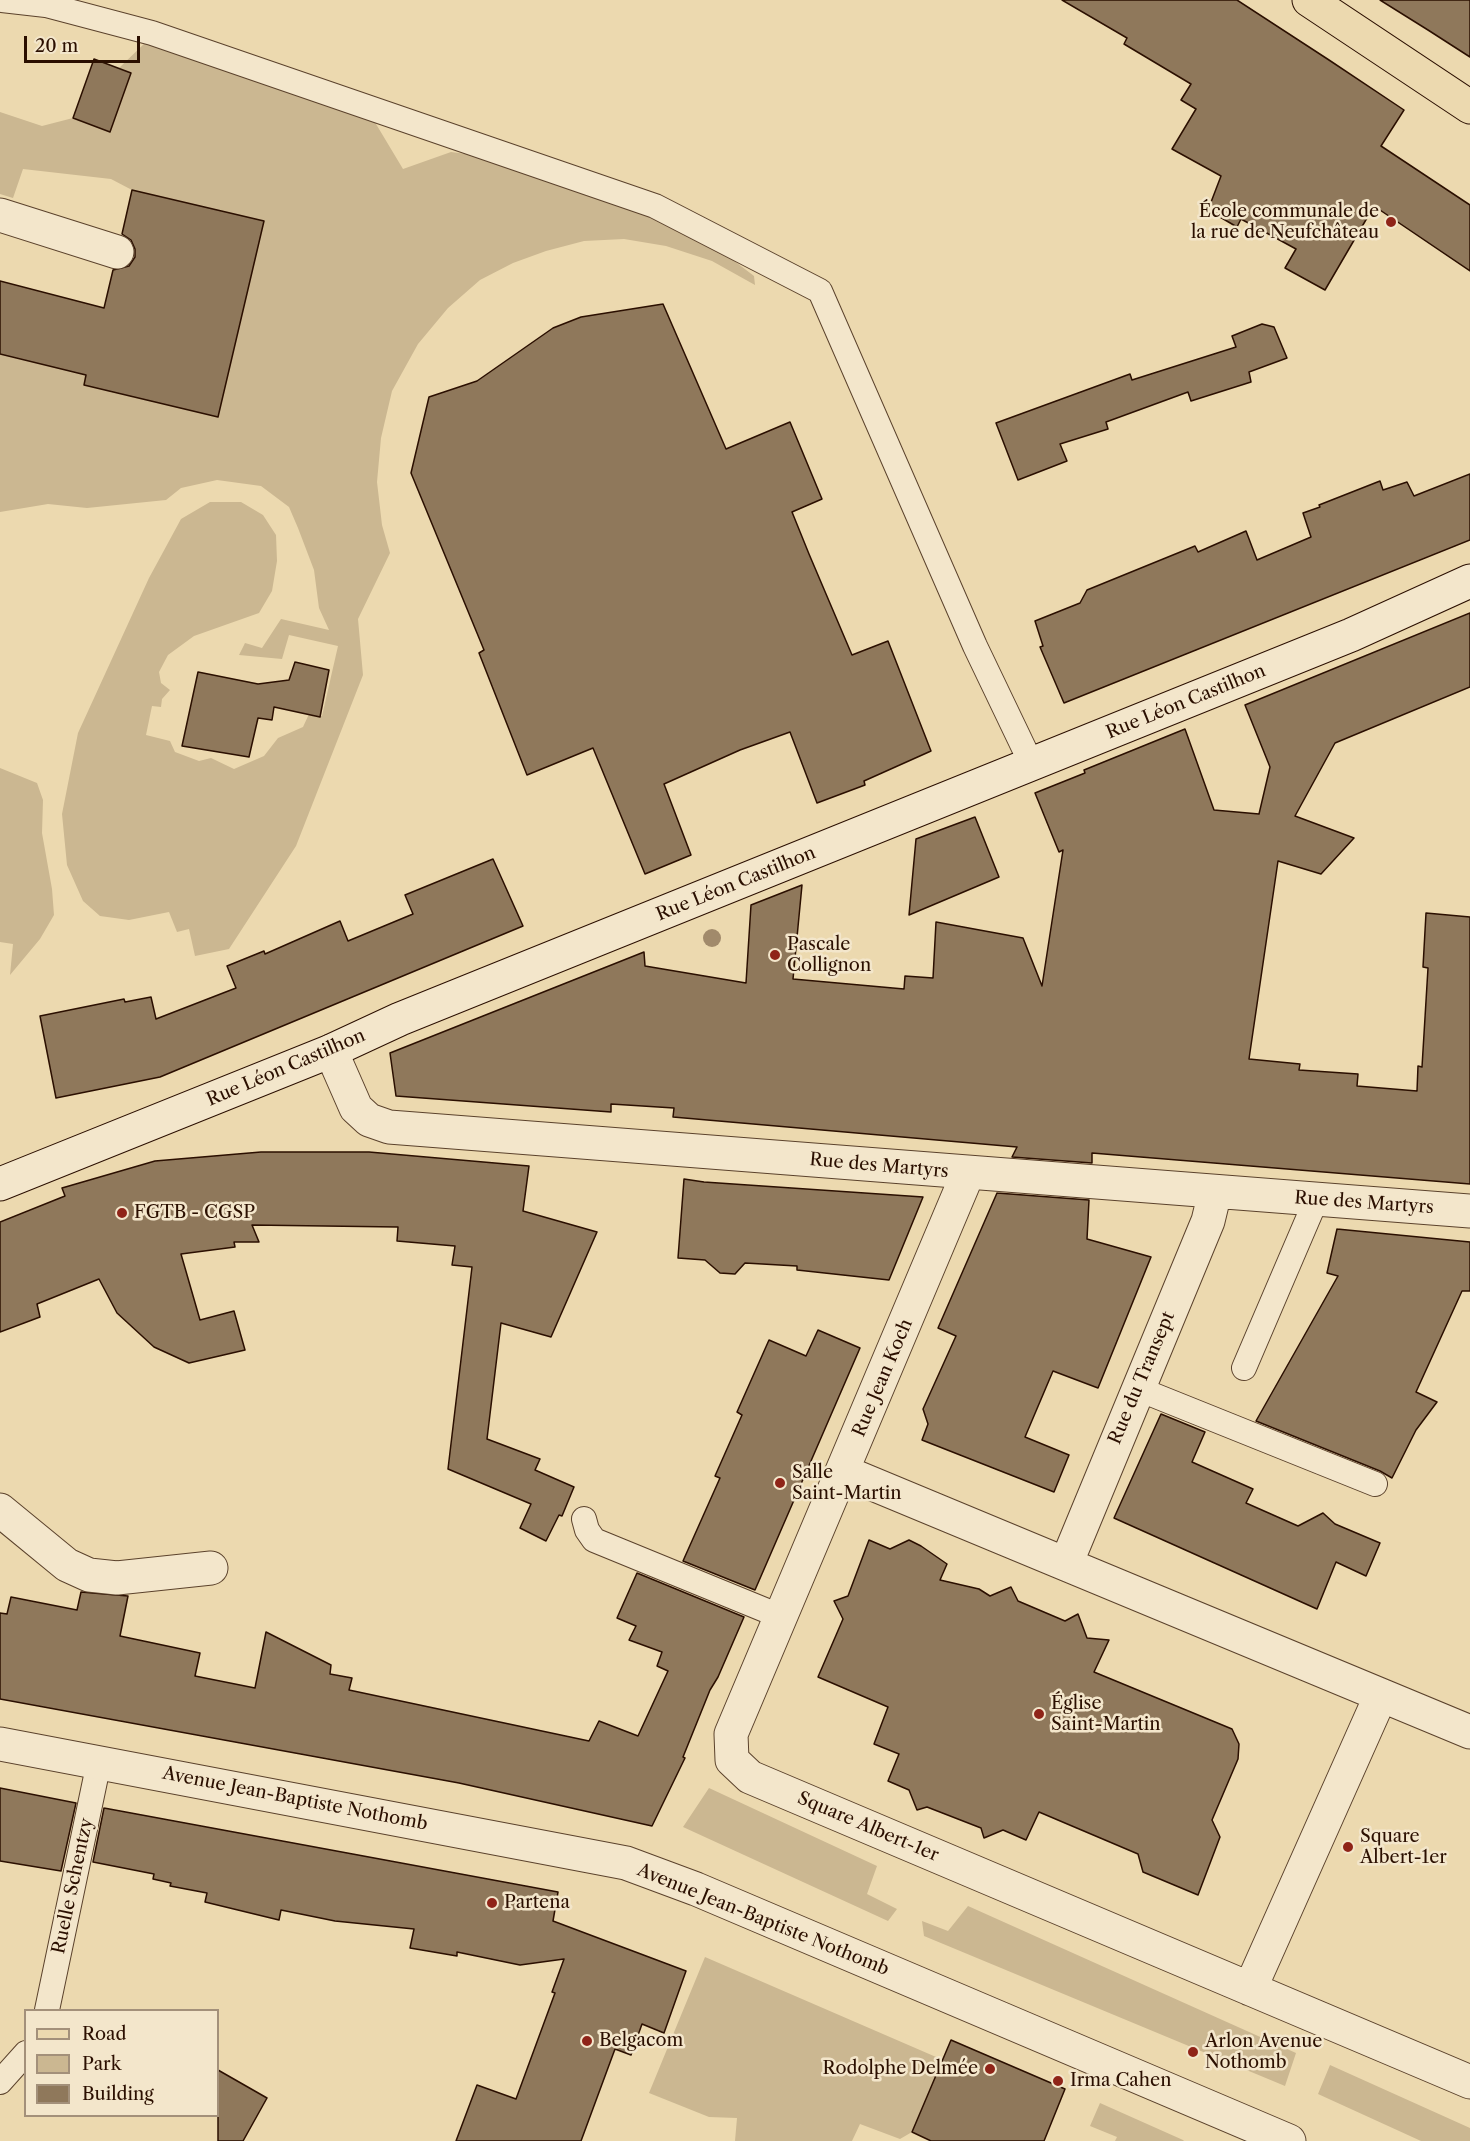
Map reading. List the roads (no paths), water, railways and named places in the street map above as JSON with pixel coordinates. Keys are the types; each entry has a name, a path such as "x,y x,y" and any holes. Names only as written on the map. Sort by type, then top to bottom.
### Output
{"main road":[{"path":"1309,0 1470,106"}],"street":[{"path":"0,215 117,252"},
{"name":"Rue Léon Castilhon","path":"0,1184 331,1051 411,1015 1352,635 1470,581"},
{"name":"Rue des Martyrs","path":"331,1051 356,1108 369,1120 389,1127 1470,1211"},
{"name":"Rue Jean Koch","path":"750,1777 732,1760 732,1734 968,1173"},
{"name":"Rue du Transept","path":"1066,1564 1136,1388 1208,1221 1215,1192"},
{"path":"844,1472 1470,1732"},
{"path":"0,1510 67,1565 89,1575 117,1578 211,1568"},
{"path":"1250,1989 1381,1695"},
{"name":"Avenue Jean-Baptiste Nothomb","path":"0,1744 626,1863 696,1889 1278,2139"},
{"name":"Square Albert-1er","path":"750,1777 1470,2082"}],"lane":[{"path":"2,0 46,5 152,33 655,206 820,291 975,646 1032,765"},
{"path":"1244,1368 1316,1200"},
{"path":"1136,1388 1375,1484"},
{"path":"584,1519 587,1530 594,1540 782,1617"},
{"name":"Ruelle Schentzy","path":"47,2009 99,1762"},
{"path":"0,2082 24,2055"}],"place":[{"name":"École communale de la rue de Neufchâteau","path":"1391,222"},
{"name":"Pascale Collignon","path":"775,955"},
{"name":"FGTB - CGSP","path":"122,1213"},
{"name":"Salle Saint-Martin","path":"780,1483"},
{"name":"Église Saint-Martin","path":"1039,1714"},
{"name":"Square Albert-1er","path":"1348,1847"},
{"name":"Partena","path":"492,1903"},
{"name":"Belgacom","path":"587,2041"},
{"name":"Arlon Avenue Nothomb","path":"1193,2052"},
{"name":"Rodolphe Delmée","path":"990,2069"},
{"name":"Irma Cahen","path":"1058,2081"}]}
